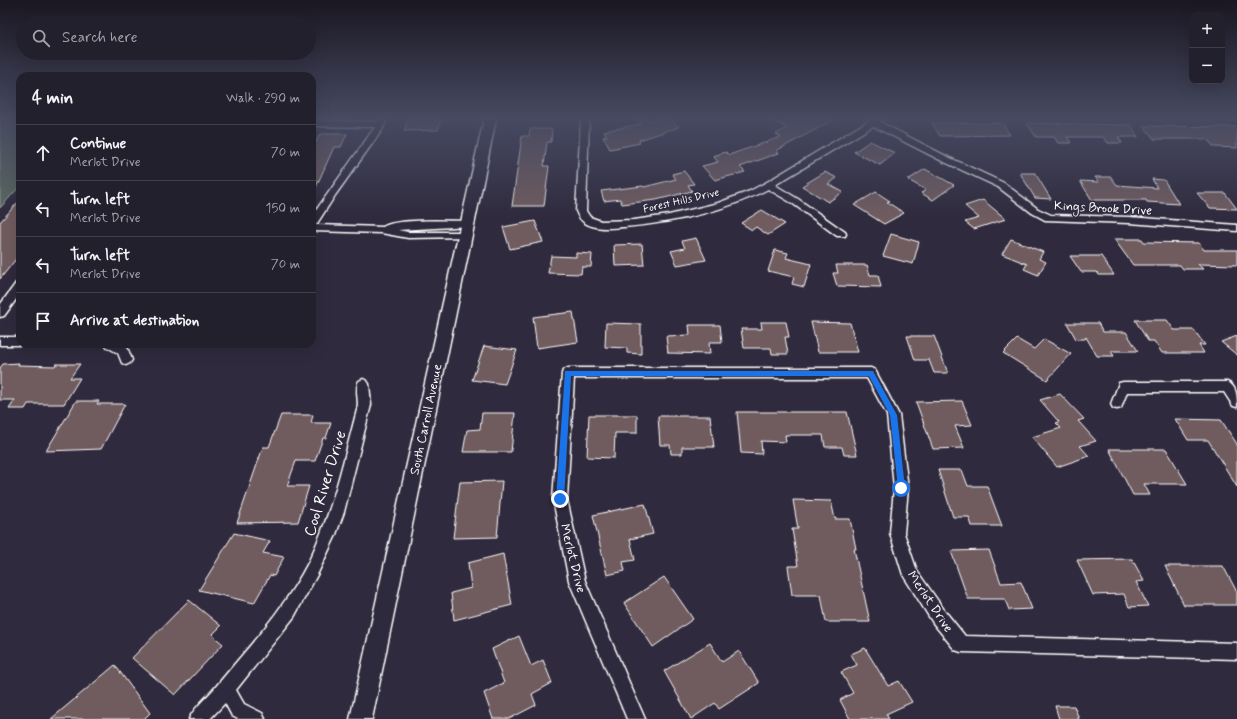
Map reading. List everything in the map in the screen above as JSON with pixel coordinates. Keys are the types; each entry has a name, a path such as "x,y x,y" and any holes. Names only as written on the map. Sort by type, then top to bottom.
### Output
{"main road":[{"name":"South Carroll Avenue","path":"361,719 483,153"}],"street":[{"path":"316,218 332,193 362,153"},
{"name":"Forest Hills Drive","path":"584,153 581,212 583,219 586,222 613,224 665,219 709,209 752,193 821,153"},
{"name":"Kings Brook Drive","path":"933,153 1001,185 1035,211 1048,218 1129,220 1237,228"},
{"path":"767,185 795,201 841,234"},
{"path":"316,229 381,230 408,234 466,230"},
{"path":"0,313 16,291"},
{"path":"0,341 16,341"},
{"path":"119,348 123,350 126,360"},
{"name":"Merlot Drive","path":"636,719 577,581 560,499 568,373 871,373 893,415 901,488 898,533 911,575 939,617 961,644 1237,651"},
{"name":"Cool River Drive","path":"198,719 226,689 288,611 312,570 328,537 337,512 365,405 363,384"},
{"path":"1117,404 1123,388 1227,388 1237,402"},
{"path":"226,689 238,710 256,719"}],"green space":[{"path":"0,153 16,153 16,190 0,208"}],"building":[{"path":"316,153 332,153 316,187"},
{"path":"520,153 546,153 544,166 549,166 544,206 512,206"},
{"path":"724,153 729,155 736,153 779,153 740,167 745,172 715,180 702,166 718,162 713,156"},
{"path":"855,153 895,153 880,165"},
{"path":"925,169 954,185 933,200 921,193 926,190 908,180"},
{"path":"684,171 694,184 688,185 692,191 656,200 622,204 620,199 604,201 601,191 644,187 676,179 672,174"},
{"path":"825,172 837,178 828,184 843,192 828,202 802,186"},
{"path":"1020,173 1035,173 1051,199 1035,198"},
{"path":"1095,177 1111,177 1117,185 1157,188 1152,179 1164,180 1179,204 1147,202 1146,200 1092,200 1080,181 1099,182"},
{"path":"876,192 890,201 887,202 904,213 884,224 854,205"},
{"path":"1197,193 1225,193 1237,209 1210,208"},
{"path":"983,200 1006,219 974,229 965,222 979,218 965,206"},
{"path":"16,204 16,259 0,279 0,222"},
{"path":"762,210 785,224 768,235 756,227 752,230 741,223"},
{"path":"535,221 543,242 510,249 503,227"},
{"path":"891,234 919,242 913,264 883,256"},
{"path":"696,238 706,260 677,265 671,251 685,248 682,241"},
{"path":"1011,239 1043,252 1039,259 1046,262 1038,275 1024,269 1027,264 1002,254"},
{"path":"1114,239 1142,239 1144,242 1199,243 1204,250 1237,250 1237,265 1198,264 1203,269 1183,269 1180,265 1133,265"},
{"path":"642,244 644,265 615,266 614,245"},
{"path":"775,250 788,253 786,258 811,264 804,287 792,284 794,277 768,271"},
{"path":"576,253 592,254 591,267 582,267 581,274 548,273 551,256 576,257"},
{"path":"1070,256 1101,256 1114,275 1099,275 1097,272 1081,272"},
{"path":"836,265 867,265 870,275 878,275 881,287 837,286 833,273 838,273"},
{"path":"573,312 578,342 537,348 533,317"},
{"path":"1135,320 1167,320 1174,330 1194,330 1205,345 1199,345 1204,353 1162,353 1154,341 1148,341"},
{"path":"761,322 786,322 789,337 785,337 788,354 772,354 771,348 744,348 741,329 762,329"},
{"path":"811,322 850,323 858,352 818,352"},
{"path":"606,323 641,324 641,354 627,353 627,348 605,347"},
{"path":"1067,323 1098,323 1103,332 1126,332 1138,351 1111,351 1114,356 1097,356 1086,337 1085,339 1076,339"},
{"path":"689,325 720,325 722,342 709,342 710,354 668,353 666,336 690,335"},
{"path":"907,336 934,336 948,373 934,373 929,360 915,360"},
{"path":"1237,336 1237,355 1221,342"},
{"path":"1017,339 1034,349 1044,339 1071,354 1047,380 1003,353"},
{"path":"484,346 517,350 505,384 472,380"},
{"path":"19,363 18,365 55,366 56,364 80,364 70,378 80,378 64,404 28,404 25,409 9,409 15,400 0,400 0,368 3,364"},
{"path":"1060,394 1084,419 1078,421 1096,441 1080,446 1089,456 1057,467 1032,437 1061,428 1056,423 1059,422 1040,400"},
{"path":"76,401 99,401 97,404 125,404 101,449 46,451"},
{"path":"962,401 972,425 955,426 964,448 933,449 916,402"},
{"path":"737,412 847,412 857,455 844,455 842,447 825,447 823,435 785,435 786,442 761,441 762,454 741,453"},
{"path":"482,413 515,413 511,452 463,452 467,430 480,429"},
{"path":"281,415 313,415 311,423 331,423 326,438 323,438 315,461 296,461 287,486 309,486 298,522 237,523 263,447 269,447"},
{"path":"589,415 637,415 637,433 615,433 614,458 587,457"},
{"path":"658,416 710,416 714,447 682,447 682,454 671,454 670,445 660,445"},
{"path":"1175,419 1221,420 1237,444 1237,487 1208,440 1188,440"},
{"path":"1109,449 1166,449 1187,484 1144,484 1150,495 1133,495"},
{"path":"938,470 962,470 968,486 987,486 1002,526 972,526 969,517 953,517"},
{"path":"502,481 497,537 453,538 460,482"},
{"path":"793,500 831,501 835,519 850,519 856,549 854,549 870,622 826,622 821,595 792,595 788,566 798,566 792,529 798,529"},
{"path":"645,504 653,534 630,539 635,560 623,562 625,571 607,575 593,515"},
{"path":"234,533 270,541 263,553 284,557 274,576 270,575 254,603 199,590"},
{"path":"989,550 1001,583 1021,582 1032,609 1009,610 1005,599 968,599 951,551"},
{"path":"503,554 512,605 454,620 451,593 471,588 468,563"},
{"path":"1132,559 1144,581 1136,582 1148,606 1129,607 1124,594 1093,595 1077,560"},
{"path":"1165,566 1223,566 1237,592 1237,605 1184,605"},
{"path":"664,577 693,619 653,647 624,603"},
{"path":"189,600 221,626 212,635 223,644 175,695 132,658"},
{"path":"519,636 531,666 543,660 552,683 532,694 536,705 509,719 493,719 484,693 504,683 492,649"},
{"path":"710,643 722,662 739,651 759,683 719,709 715,703 691,719 664,671"},
{"path":"865,648 888,686 899,681 912,702 886,714 889,719 850,719 840,700 853,693 841,672 857,665 851,654"},
{"path":"115,665 150,713 144,719 51,719"},
{"path":"1055,706 1074,706 1079,719 1059,719"}],"route":[{"path":"560,499 568,373 871,373 893,415 901,488"}]}
